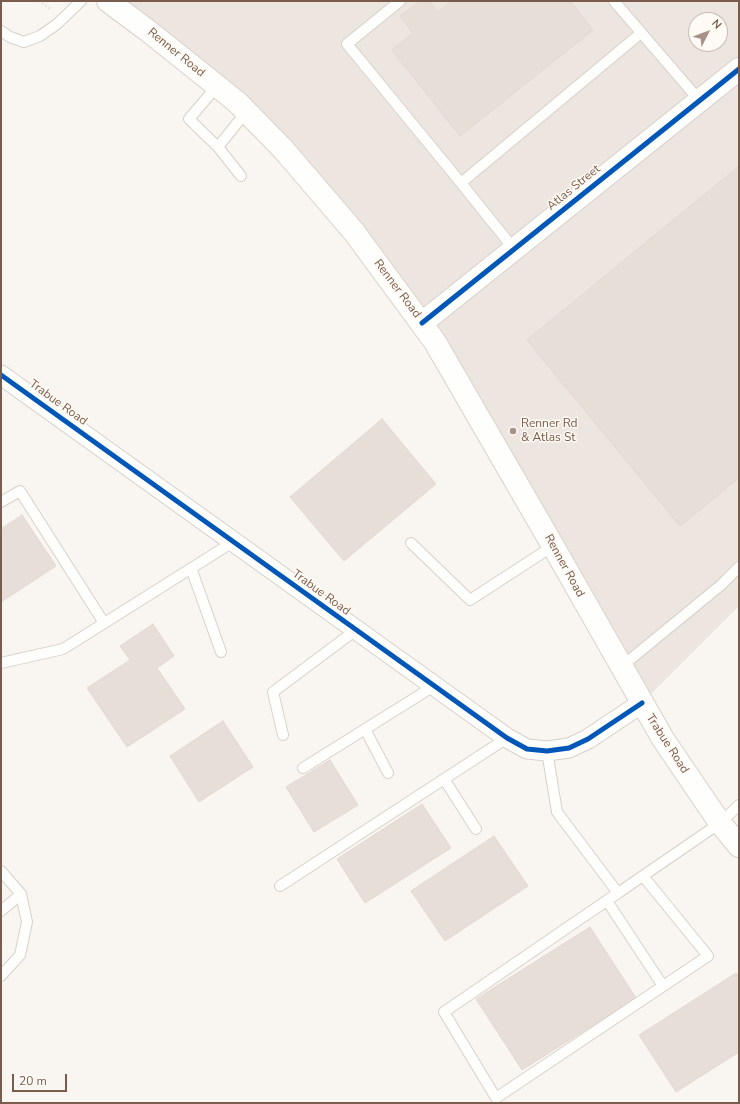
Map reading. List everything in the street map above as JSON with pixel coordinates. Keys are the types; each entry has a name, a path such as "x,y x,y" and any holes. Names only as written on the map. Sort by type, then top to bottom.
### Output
{"main road":[{"name":"Renner Road","path":"108,1 217,86 246,112 283,149 354,232 435,342 642,703"},
{"name":"Atlas Street","path":"422,323 739,69"},
{"name":"Trabue Road","path":"642,703 662,739 720,823 739,846"}],"street":[{"name":"Trabue Road","path":"1,375 507,738 527,749 547,751 568,748 588,739 642,703"}],"lane":[{"path":"1,31 10,37 24,42 40,36 57,24 81,1"},
{"path":"400,1 347,44 514,249"},
{"path":"614,1 700,100"},
{"path":"461,183 641,33"},
{"path":"217,86 189,119 218,147 241,176"},
{"path":"218,147 246,112"},
{"path":"1,502 20,491 104,623"},
{"path":"1,663 63,649 233,542"},
{"path":"411,543 470,600 553,546"},
{"path":"621,667 720,585 739,567"},
{"path":"191,568 221,652"},
{"path":"283,735 273,692 356,630"},
{"path":"303,768 434,686"},
{"path":"366,729 388,773"},
{"path":"280,886 507,738"},
{"path":"547,751 558,812 618,893"},
{"path":"444,779 476,829"},
{"path":"643,876 708,956 496,1098 444,1012 720,823 739,805"},
{"path":"1,871 21,894 27,922 20,955 1,976"},
{"path":"1,911 21,894"},
{"path":"607,901 663,986"}],"shaded area":[{"path":"108,1 739,1 739,606 642,703 435,342 283,149"}],"building":[{"path":"420,1 429,1 438,12 451,1 570,1 593,30 460,136 392,50 413,33 400,16"},
{"path":"739,166 739,478 680,526 527,340"},
{"path":"382,419 436,484 344,561 290,497"},
{"path":"22,515 56,566 1,602 1,529"},
{"path":"153,624 174,656 157,668 185,709 127,747 87,688 130,660 120,646"},
{"path":"223,721 253,767 199,802 170,756"},
{"path":"330,760 358,805 314,832 286,787"},
{"path":"422,804 451,848 365,903 337,859"},
{"path":"494,836 528,886 445,941 411,891"},
{"path":"590,927 636,998 522,1070 476,999"},
{"path":"736,973 739,978 739,1052 676,1092 639,1035"}],"cycle path":[{"path":"422,323 739,69"},
{"path":"1,375 507,738 527,749 547,751 569,748 588,739 642,703"}],"place":[{"name":"Renner Rd & Atlas St","path":"513,431"}]}
